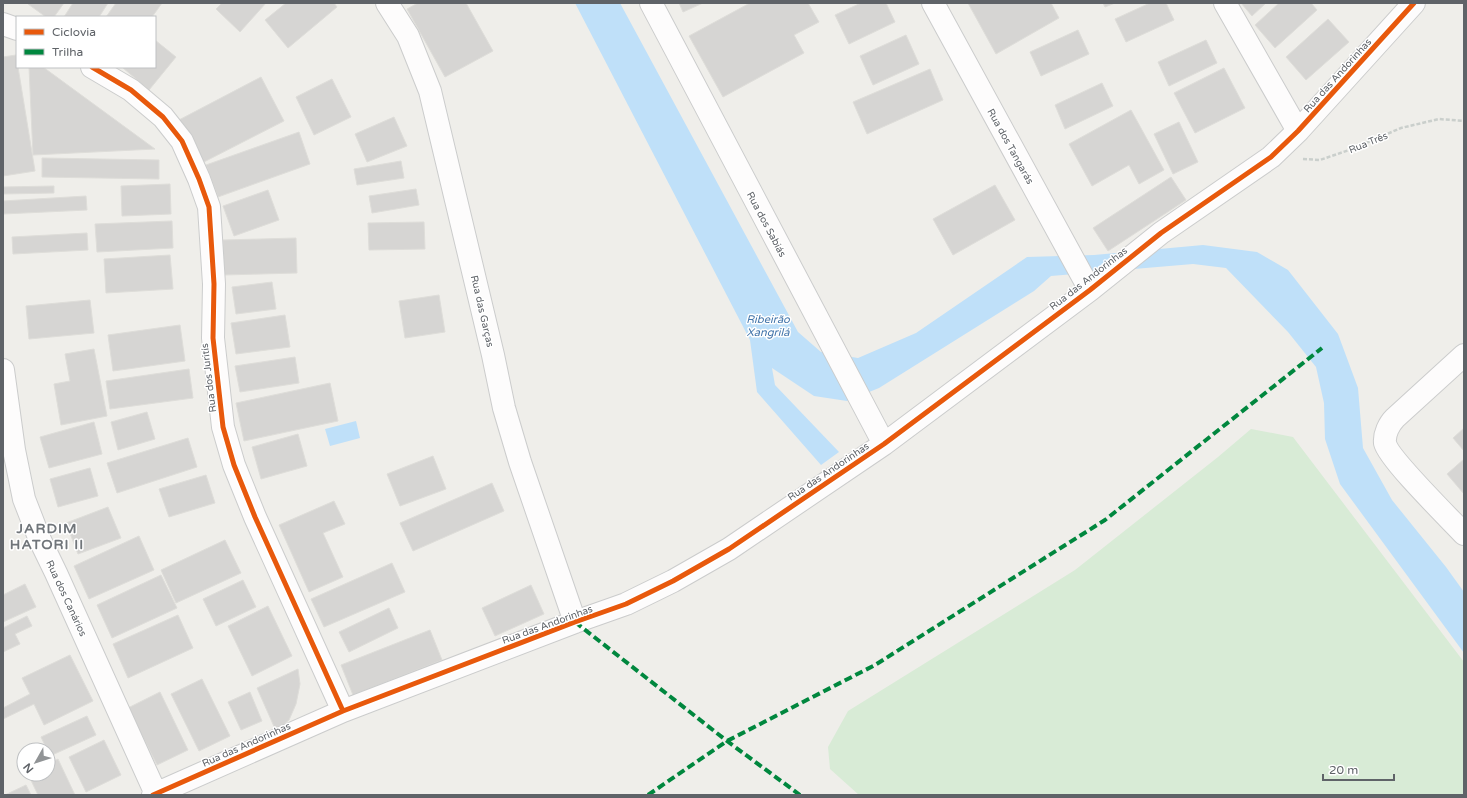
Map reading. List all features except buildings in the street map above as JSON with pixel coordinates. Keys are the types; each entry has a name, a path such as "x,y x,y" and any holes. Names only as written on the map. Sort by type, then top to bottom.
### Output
{"street":[{"name":"Rua das Garças","path":"387,3 408,36 430,91 493,355 504,408 520,462 575,622"},
{"name":"Rua dos Sabiás","path":"651,3 884,444"},
{"name":"Rua dos Tangarás","path":"932,3 1090,290"},
{"path":"1225,3 1298,131"},
{"name":"Rua das Andorinhas","path":"154,794 343,710 626,604 673,581 722,554 884,444 1090,290 1161,233 1271,157 1298,131 1414,3"},
{"path":"3,24 16,29"},
{"name":"Rua dos Juritís","path":"94,68 130,90 162,117 182,140 199,179 209,207 214,284 213,338 223,427 234,465 255,517 343,710"},
{"path":"1464,355 1391,422 1385,435 1385,443 1394,459 1464,534"},
{"name":"Rua dos Canários","path":"3,370 14,450 24,499 40,540 154,794"}],"green space":[{"path":"1251,429 1293,437 1464,662 1464,795 859,795 830,769 828,747 848,711 1075,570 1218,457"}],"water":[{"name":"Ribeirão Xangrilá","path":"575,3 620,3 798,332 821,352 858,358 916,333 1027,257 1094,255 1203,245 1257,252 1288,270 1338,334 1358,388 1363,448 1392,500 1446,567 1464,592 1464,653 1340,484 1325,439 1324,403 1316,367 1288,332 1226,268 1193,264 1051,276 1034,291 879,388 847,401 814,396 772,368 775,385 839,452 821,465 757,392 750,340"},
{"path":"356,421 360,438 330,446 325,429"}],"marked path":[{"path":"648,795 727,741 875,665 1105,520 1322,348"},
{"path":"575,622 727,741 800,795"}],"cycle path":[{"path":"153,795 343,711 626,604 673,581 729,549 884,444 1090,290 1161,233 1271,157 1298,131 1414,3"},
{"path":"94,68 131,90 163,117 182,141 199,179 209,207 214,284 213,338 223,427 234,465 255,517 343,711"}],"district":[{"name":"JARDIM HATORI II","path":"47,536"}]}
